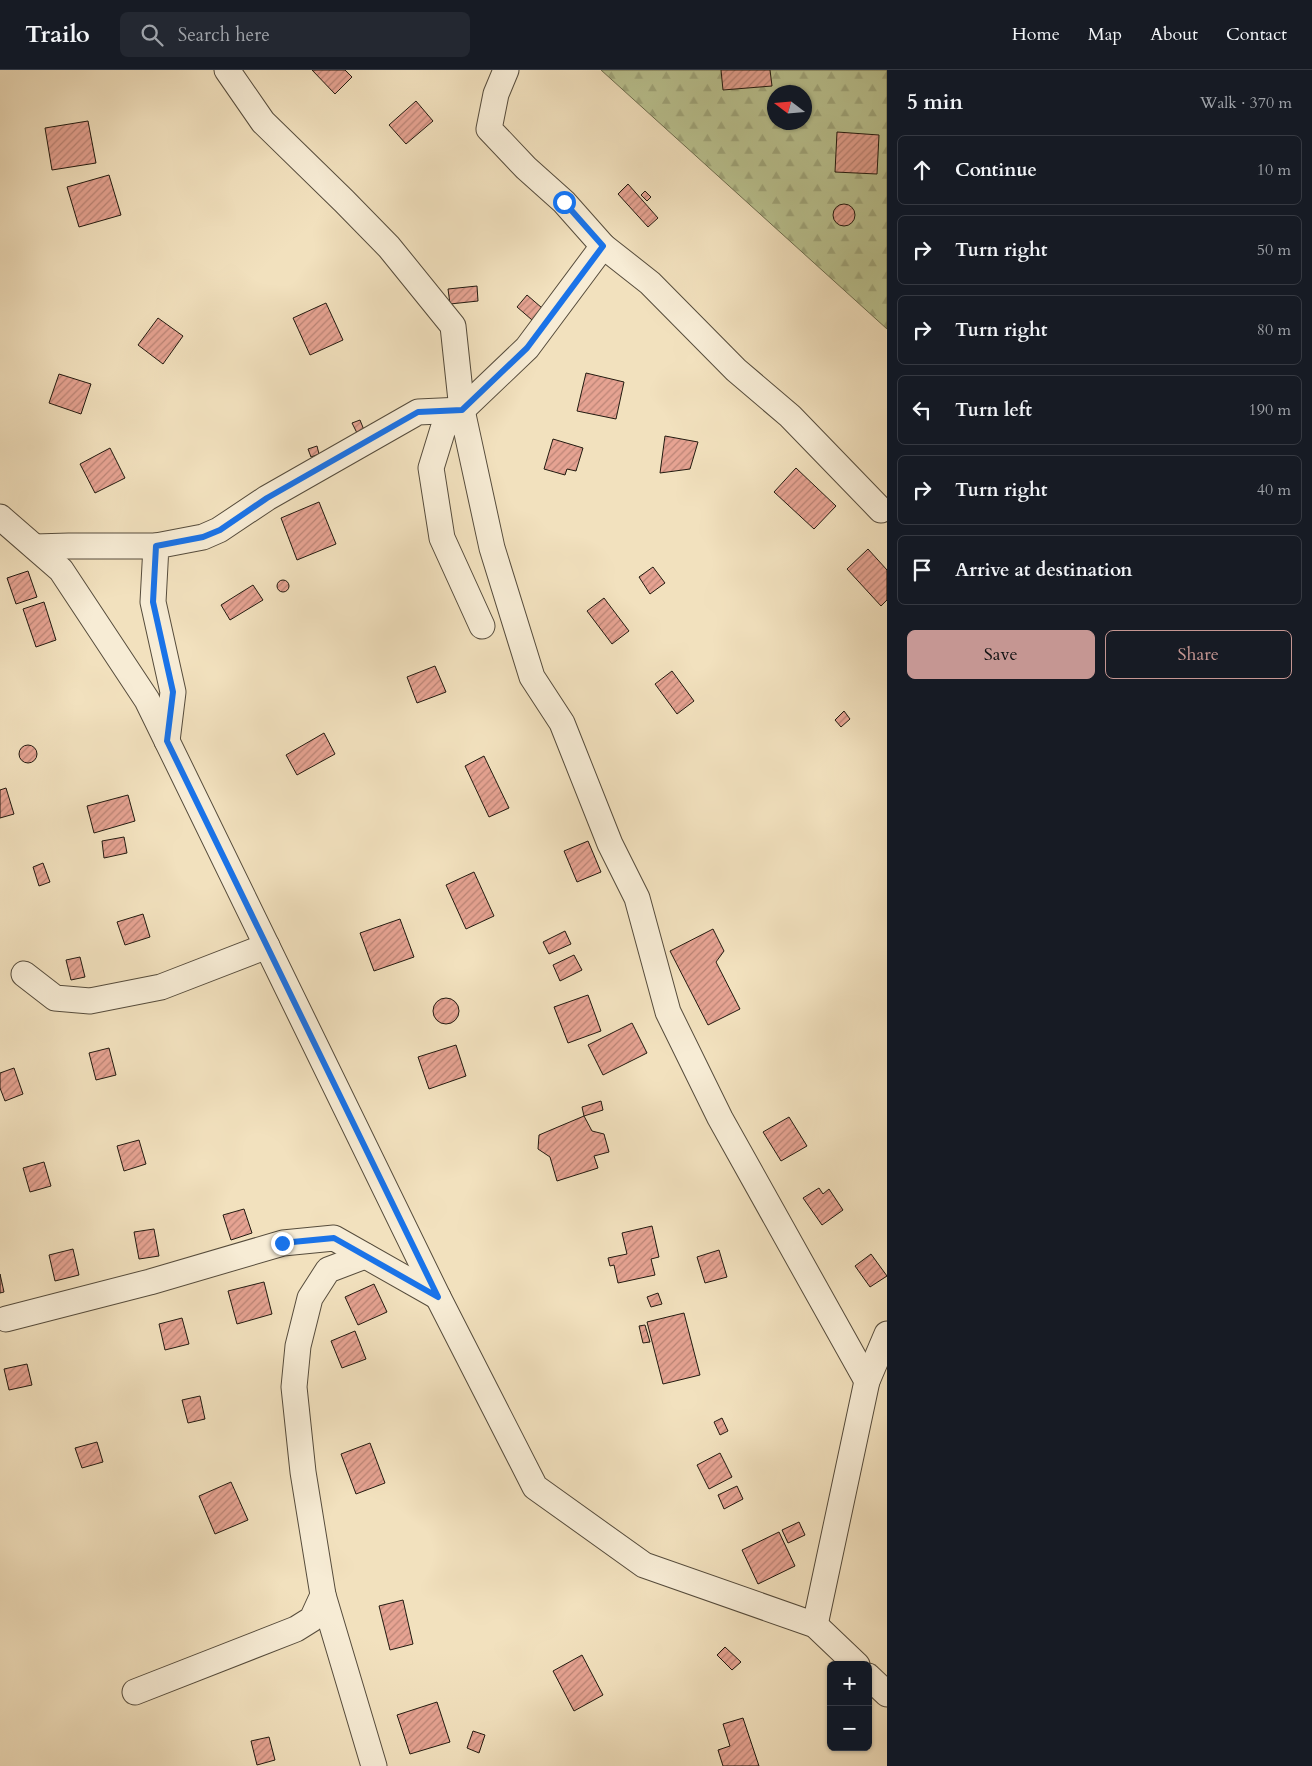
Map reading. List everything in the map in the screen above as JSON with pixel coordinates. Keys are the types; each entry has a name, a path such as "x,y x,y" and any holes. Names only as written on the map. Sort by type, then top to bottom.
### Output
{"street":[{"path":"227,70 263,122 344,200 389,247 453,326 462,410 492,548 532,677 562,723 610,844 637,898 668,1012 720,1118 867,1381"},
{"path":"506,70 496,94 490,128 526,168 564,202 603,246 650,284 736,370 790,416 881,510"},
{"path":"482,626 442,538 431,468 443,429 527,348 603,246"},
{"path":"18,541 69,546 156,546 203,537 220,530 267,498 418,412 462,410"},
{"path":"0,517 18,541 61,570 147,700 438,1297 534,1488 644,1565 815,1625 853,1661"},
{"path":"156,546 153,602 173,692 167,741"},
{"path":"24,974 55,998 90,1001 161,987 267,946"},
{"path":"6,1319 150,1282 282,1243 334,1238 438,1297"},
{"path":"365,1256 328,1270 310,1298 298,1346 294,1387 303,1472 323,1595 374,1766"},
{"path":"815,1625 867,1381 887,1334"},
{"path":"136,1692 296,1629 312,1619 323,1595"},
{"path":"872,1680 887,1694"}],"green space":[{"path":"601,70 887,70 887,329"}],"building":[{"path":"312,70 345,70 352,77 335,94"},
{"path":"721,70 770,70 772,85 723,90"},
{"path":"416,101 433,121 406,144 389,125"},
{"path":"88,121 96,163 52,170 45,128"},
{"path":"837,132 879,135 877,174 835,172"},
{"path":"109,175 121,215 79,227 67,187"},
{"path":"628,184 658,218 648,227 618,194"},
{"path":"645,191 651,197 647,201 641,195"},
{"path":"844,204 852,207 855,215 852,223 844,226 836,223 833,215 836,207"},
{"path":"477,286 478,301 450,304 448,289"},
{"path":"527,295 549,314 539,326 517,307"},
{"path":"326,303 343,340 310,355 293,318"},
{"path":"158,318 183,336 163,364 138,345"},
{"path":"586,373 624,382 616,419 577,411"},
{"path":"59,374 91,384 81,414 49,403"},
{"path":"360,420 364,430 357,433 352,423"},
{"path":"665,436 698,442 690,469 660,473"},
{"path":"553,439 583,448 576,471 567,469 565,475 544,469"},
{"path":"317,446 319,454 311,457 308,449"},
{"path":"110,448 125,478 95,493 80,464"},
{"path":"796,468 836,506 814,529 774,492"},
{"path":"319,502 336,544 297,560 281,518"},
{"path":"868,549 887,570 887,600 881,606 847,569"},
{"path":"653,567 665,583 650,594 639,577"},
{"path":"28,571 37,597 16,604 7,578"},
{"path":"283,580 289,586 283,592 277,586"},
{"path":"253,585 263,600 230,620 221,605"},
{"path":"604,598 629,631 612,644 587,611"},
{"path":"44,602 56,640 36,647 23,609"},
{"path":"435,666 446,692 417,703 407,677"},
{"path":"672,671 694,701 677,714 655,684"},
{"path":"844,711 850,719 841,727 835,720"},
{"path":"324,733 335,754 297,775 286,755"},
{"path":"24,745 32,745 37,750 35,761 24,763 19,758 19,750"},
{"path":"484,756 509,808 489,817 465,766"},
{"path":"6,788 14,814 0,818 0,790"},
{"path":"128,795 135,821 94,833 87,806"},
{"path":"124,837 127,853 104,858 102,841"},
{"path":"588,841 601,872 577,882 564,851"},
{"path":"43,863 50,882 39,886 33,867"},
{"path":"474,872 494,916 466,929 446,885"},
{"path":"143,914 150,937 125,945 117,922"},
{"path":"400,919 414,957 374,971 360,933"},
{"path":"713,929 724,951 716,962 740,1009 708,1025 670,951"},
{"path":"565,931 571,944 549,954 543,942"},
{"path":"574,955 582,970 560,981 553,965"},
{"path":"80,957 85,977 71,980 66,960"},
{"path":"588,995 601,1031 568,1043 554,1007"},
{"path":"446,998 455,1002 459,1011 455,1020 446,1024 437,1020 433,1011 437,1002"},
{"path":"632,1023 647,1053 603,1075 588,1045"},
{"path":"456,1045 466,1076 429,1089 418,1057"},
{"path":"109,1048 116,1075 96,1080 89,1053"},
{"path":"14,1068 23,1094 5,1101 0,1088 0,1073"},
{"path":"601,1101 603,1110 584,1116 582,1107"},
{"path":"584,1116 592,1131 604,1134 609,1152 594,1156 598,1168 557,1181 550,1157 538,1149 539,1135"},
{"path":"789,1117 807,1146 781,1161 763,1132"},
{"path":"139,1140 146,1164 124,1171 117,1146"},
{"path":"44,1162 51,1186 30,1192 23,1168"},
{"path":"819,1188 823,1194 829,1189 843,1210 822,1225 803,1198"},
{"path":"244,1209 252,1233 231,1240 223,1215"},
{"path":"652,1226 659,1257 651,1259 655,1275 618,1283 614,1265 610,1266 608,1258 627,1254 622,1233"},
{"path":"154,1229 159,1256 139,1259 134,1232"},
{"path":"73,1249 79,1275 55,1281 49,1255"},
{"path":"719,1250 727,1277 705,1283 697,1257"},
{"path":"871,1254 887,1276 870,1287 855,1266"},
{"path":"0,1274 4,1292 0,1293"},
{"path":"264,1282 272,1314 237,1324 228,1291"},
{"path":"374,1284 387,1312 358,1325 345,1297"},
{"path":"658,1293 662,1304 651,1307 647,1297"},
{"path":"684,1313 700,1375 663,1384 647,1322"},
{"path":"182,1318 189,1344 165,1350 159,1324"},
{"path":"645,1325 650,1342 643,1343 639,1326"},
{"path":"355,1331 366,1359 342,1368 331,1341"},
{"path":"27,1364 32,1385 9,1390 4,1369"},
{"path":"200,1396 205,1419 188,1423 182,1400"},
{"path":"722,1418 728,1431 720,1435 714,1422"},
{"path":"97,1442 103,1462 82,1468 75,1448"},
{"path":"370,1443 385,1483 356,1494 341,1454"},
{"path":"720,1453 732,1477 709,1489 697,1465"},
{"path":"231,1482 248,1520 215,1534 199,1496"},
{"path":"737,1486 743,1499 724,1509 718,1495"},
{"path":"799,1522 805,1535 788,1543 782,1530"},
{"path":"779,1532 795,1566 758,1584 742,1550"},
{"path":"403,1600 413,1644 390,1650 379,1606"},
{"path":"725,1647 741,1662 732,1670 717,1655"},
{"path":"582,1655 603,1695 574,1711 553,1671"},
{"path":"437,1702 450,1742 410,1754 397,1715"},
{"path":"743,1718 759,1766 723,1766 718,1750 730,1746 723,1724"},
{"path":"473,1731 485,1735 479,1753 467,1748"},
{"path":"269,1737 275,1760 257,1765 251,1741"}],"route":[{"path":"282,1243 334,1238 438,1297 167,741 173,692 153,602 156,546 203,537 220,530 267,498 418,412 462,410 527,348 603,246 564,202"}]}
